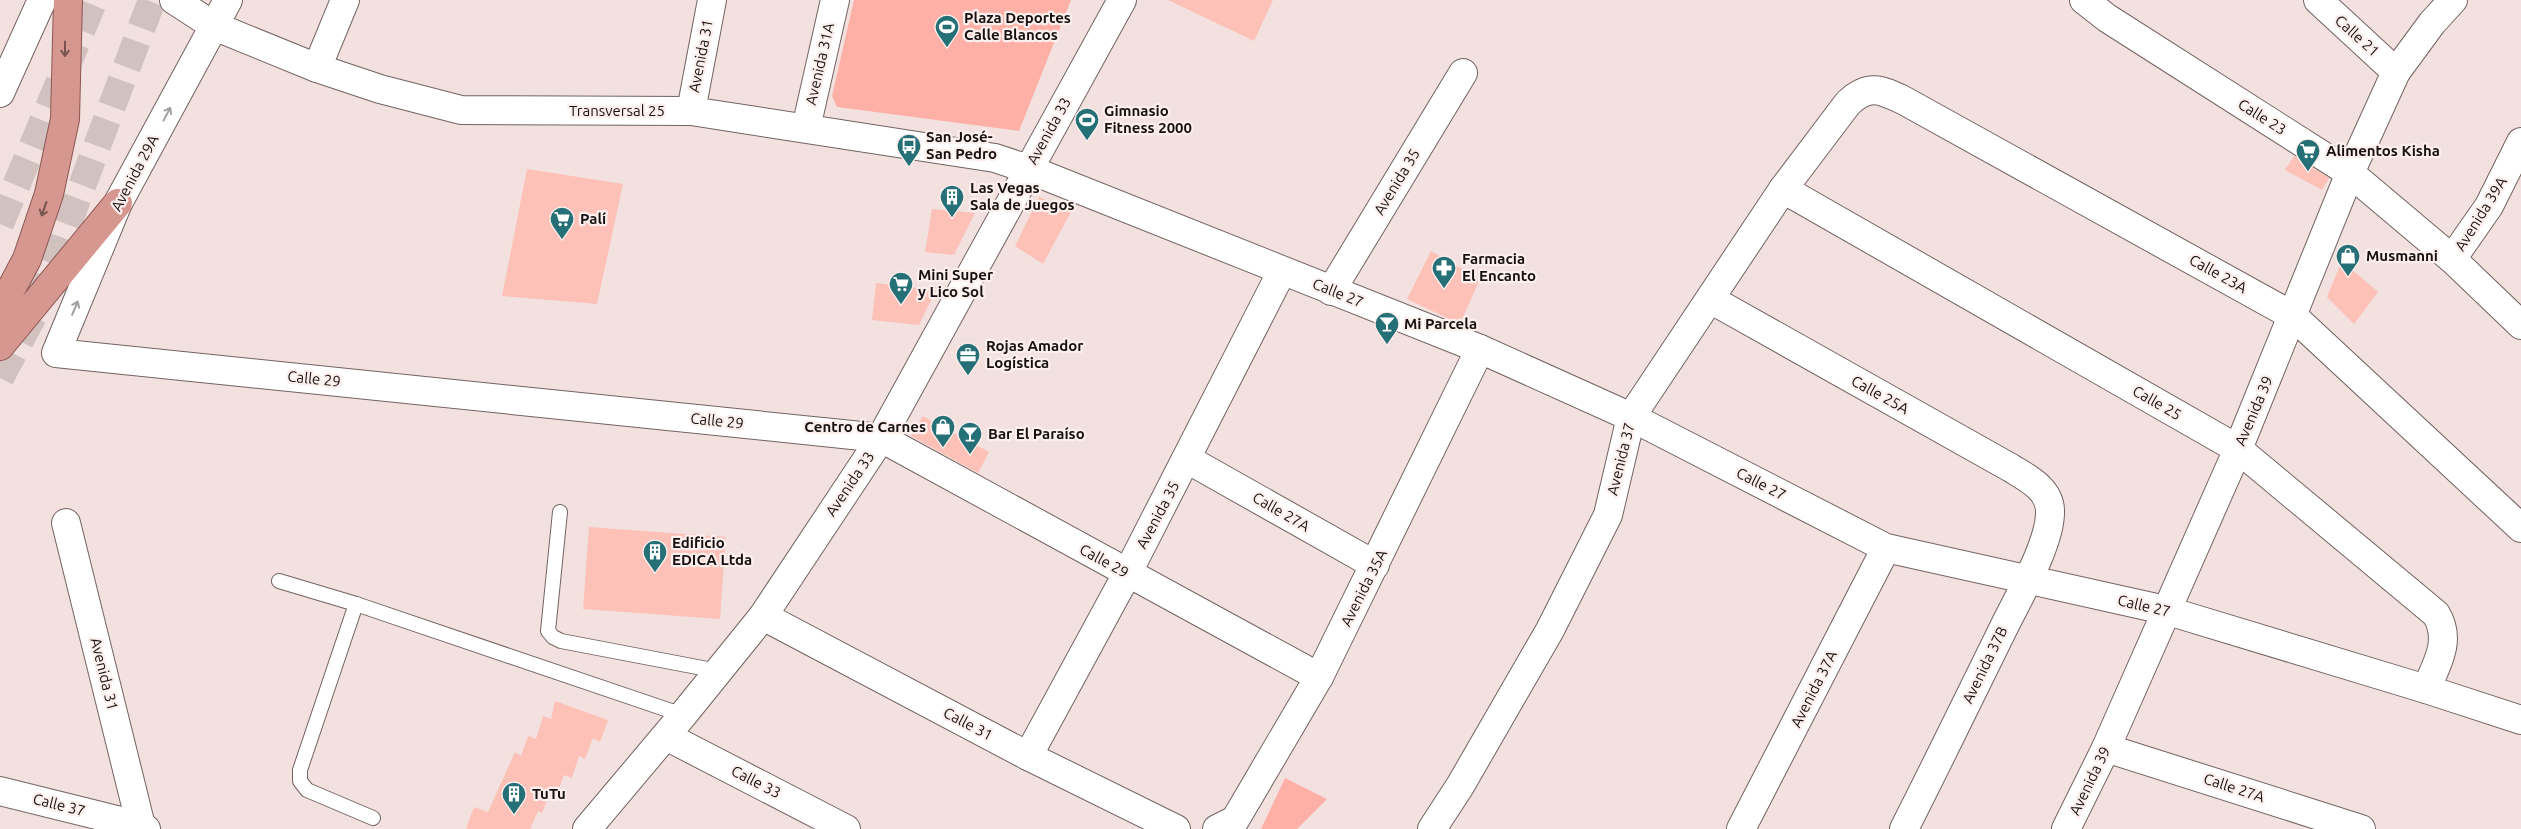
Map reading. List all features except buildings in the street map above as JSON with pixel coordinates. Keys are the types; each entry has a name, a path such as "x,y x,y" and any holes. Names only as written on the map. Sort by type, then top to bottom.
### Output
{"highway":[{"path":"0,310 27,259 49,194 65,119 68,0"},
{"path":"0,346 118,203"}],"street":[{"path":"0,93 42,0"},
{"path":"174,0 214,26"},
{"name":"Avenida 29A","path":"56,353 118,203 228,0"},
{"path":"317,68 344,0"},
{"name":"Avenida 31","path":"691,111 712,0"},
{"name":"Avenida 31A","path":"806,128 835,0"},
{"name":"Avenida 33","path":"587,829 666,736 762,616 881,438 1122,0"},
{"name":"Calle 23","path":"2084,0 2107,18 2350,173 2452,259 2521,325"},
{"name":"Calle 21","path":"2318,0 2396,72"},
{"name":"Avenida 39","path":"2066,829 2106,748 2165,610 2238,449 2350,173 2396,72 2432,23 2453,0"},
{"name":"Transversal 25","path":"214,26 317,68 380,89 461,110 691,111 995,158 1028,169"},
{"name":"Avenida 35","path":"1331,291 1463,73"},
{"name":"Avenida 37","path":"1432,829 1460,786 1550,630 1608,515 1631,417 1783,189 1848,103 1857,95 1867,90"},
{"name":"Calle 23A","path":"1867,90 1878,90 1903,100 2293,316 2521,528"},
{"name":"Avenida 39A","path":"2452,259 2489,206 2521,142"},
{"name":"Calle 27","path":"1028,169 1480,349 1631,417 1886,548 2027,581 2165,610 2426,689 2521,720"},
{"name":"Calle 25","path":"1783,189 2238,449 2436,614 2442,623 2444,634 2443,649 2426,689"},
{"name":"Avenida 35","path":"1028,756 1188,459 1282,271"},
{"name":"Calle 25A","path":"1710,299 2011,468 2038,486 2046,496"},
{"name":"Avenida 35A","path":"1226,825 1319,677 1480,349"},
{"name":"Calle 29","path":"56,353 881,438 1127,574 1319,677"},
{"name":"Calle 27A","path":"1188,459 1375,565"},
{"name":"Avenida 37B","path":"1904,829 2027,581 2049,524 2051,510 2046,496"},
{"name":"Avenida 31","path":"66,523 144,827"},
{"name":"Avenida 37A","path":"1741,829 1886,548"},
{"name":"Calle 31","path":"762,616 1028,756 1176,829"},
{"name":"Calle 33","path":"666,736 846,829"},
{"name":"Calle 27A","path":"2106,748 2362,829"},
{"name":"Calle 37","path":"0,791 144,827"}],"lane":[{"path":"560,512 548,631 553,637 718,671"},
{"path":"279,581 356,604 683,715"},
{"path":"356,604 300,770 300,781 307,790 373,818"}],"shaded area":[{"name":"Plaza Deportes Calle Blancos","path":"854,0 1071,0 1019,131 837,107 832,96"},
{"path":"1285,778 1327,799 1297,829 1261,829"}],"tunnel":[{"path":"0,224 94,0"},
{"path":"0,378 33,316 152,0"}],"place":[{"name":"Plaza Deportes Calle Blancos","path":"947,48"},
{"name":"Gimnasio Fitness 2000","path":"1087,141"},
{"name":"San José- San Pedro","path":"909,167"},
{"name":"Alimentos Kisha","path":"2308,172"},
{"name":"Las Vegas Sala de Juegos","path":"952,218"},
{"name":"Palí","path":"562,240"},
{"name":"Musmanni","path":"2348,277"},
{"name":"Farmacia El Encanto","path":"1444,289"},
{"name":"Mini Super y Lico Sol","path":"901,305"},
{"name":"Mi Parcela","path":"1387,345"},
{"name":"Rojas Amador Logística","path":"968,376"},
{"name":"Centro de Carnes","path":"943,448"},
{"name":"Bar El Paraíso","path":"970,455"},
{"name":"Edificio EDICA Ltda","path":"655,573"},
{"name":"TuTu","path":"514,815"}]}
